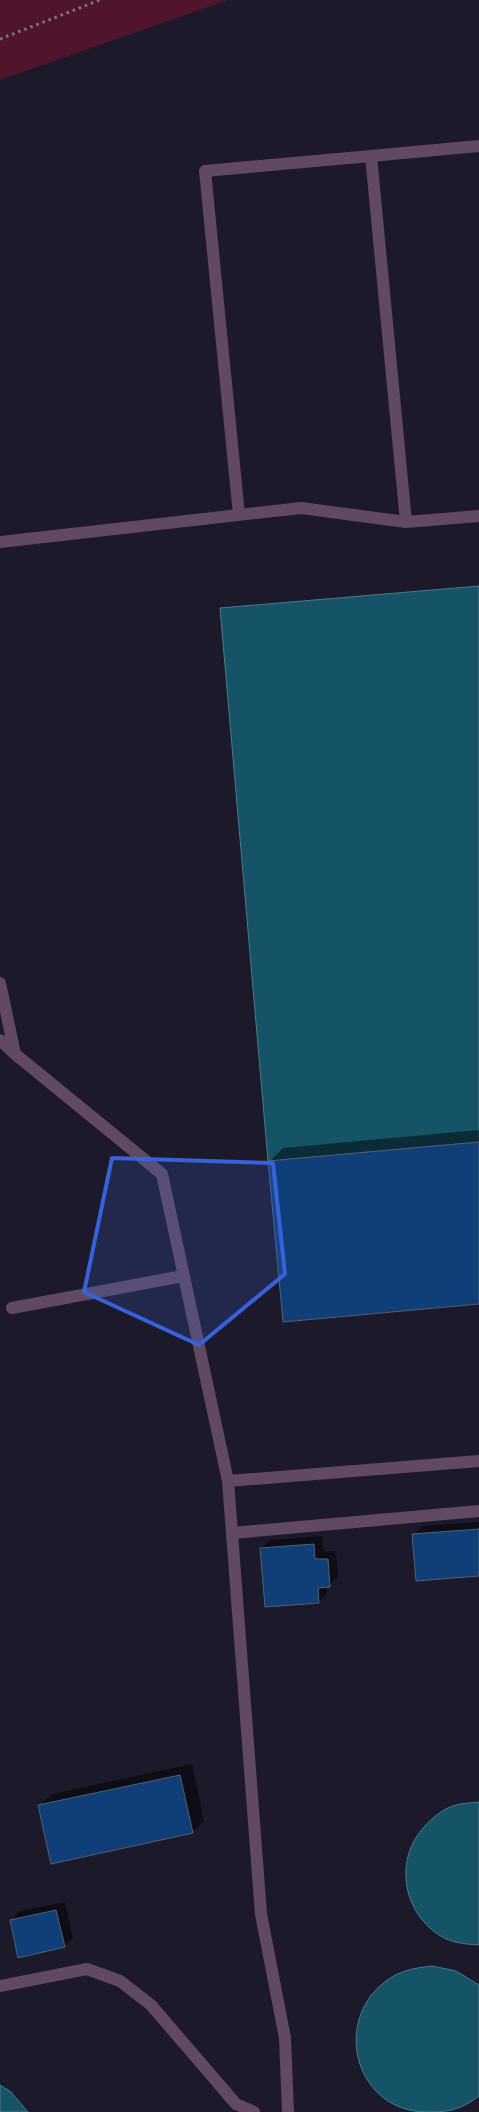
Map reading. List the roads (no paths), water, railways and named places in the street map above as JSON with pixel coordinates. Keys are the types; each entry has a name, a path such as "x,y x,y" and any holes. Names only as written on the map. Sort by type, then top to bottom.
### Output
{"lane":[{"path":"239,515 205,172 479,146"},
{"path":"371,156 406,522"},
{"path":"0,542 302,508 406,522 479,516"},
{"path":"0,983 15,1054"},
{"path":"0,1040 162,1174 228,1481 261,1914 285,2038 288,2112"},
{"path":"12,1308 183,1276"},
{"path":"228,1481 479,1461"},
{"path":"232,1532 479,1511"},
{"path":"0,1986 87,1969 120,1981 151,2005 236,2104 254,2112"}],"water":[{"path":"479,586 479,1142 268,1161 220,608"},
{"path":"479,1802 479,1945 463,1944 448,1940 427,1925 417,1912 410,1898 406,1884 406,1868 409,1853 415,1839 432,1819 452,1806"},
{"path":"432,1966 456,1971 479,1985 479,2096 454,2109 427,2112 403,2108 383,2097 368,2081 359,2062 356,2040 359,2019 369,1998 386,1981 402,1972"},
{"path":"0,2085 11,2092 28,2112 0,2112"}]}
